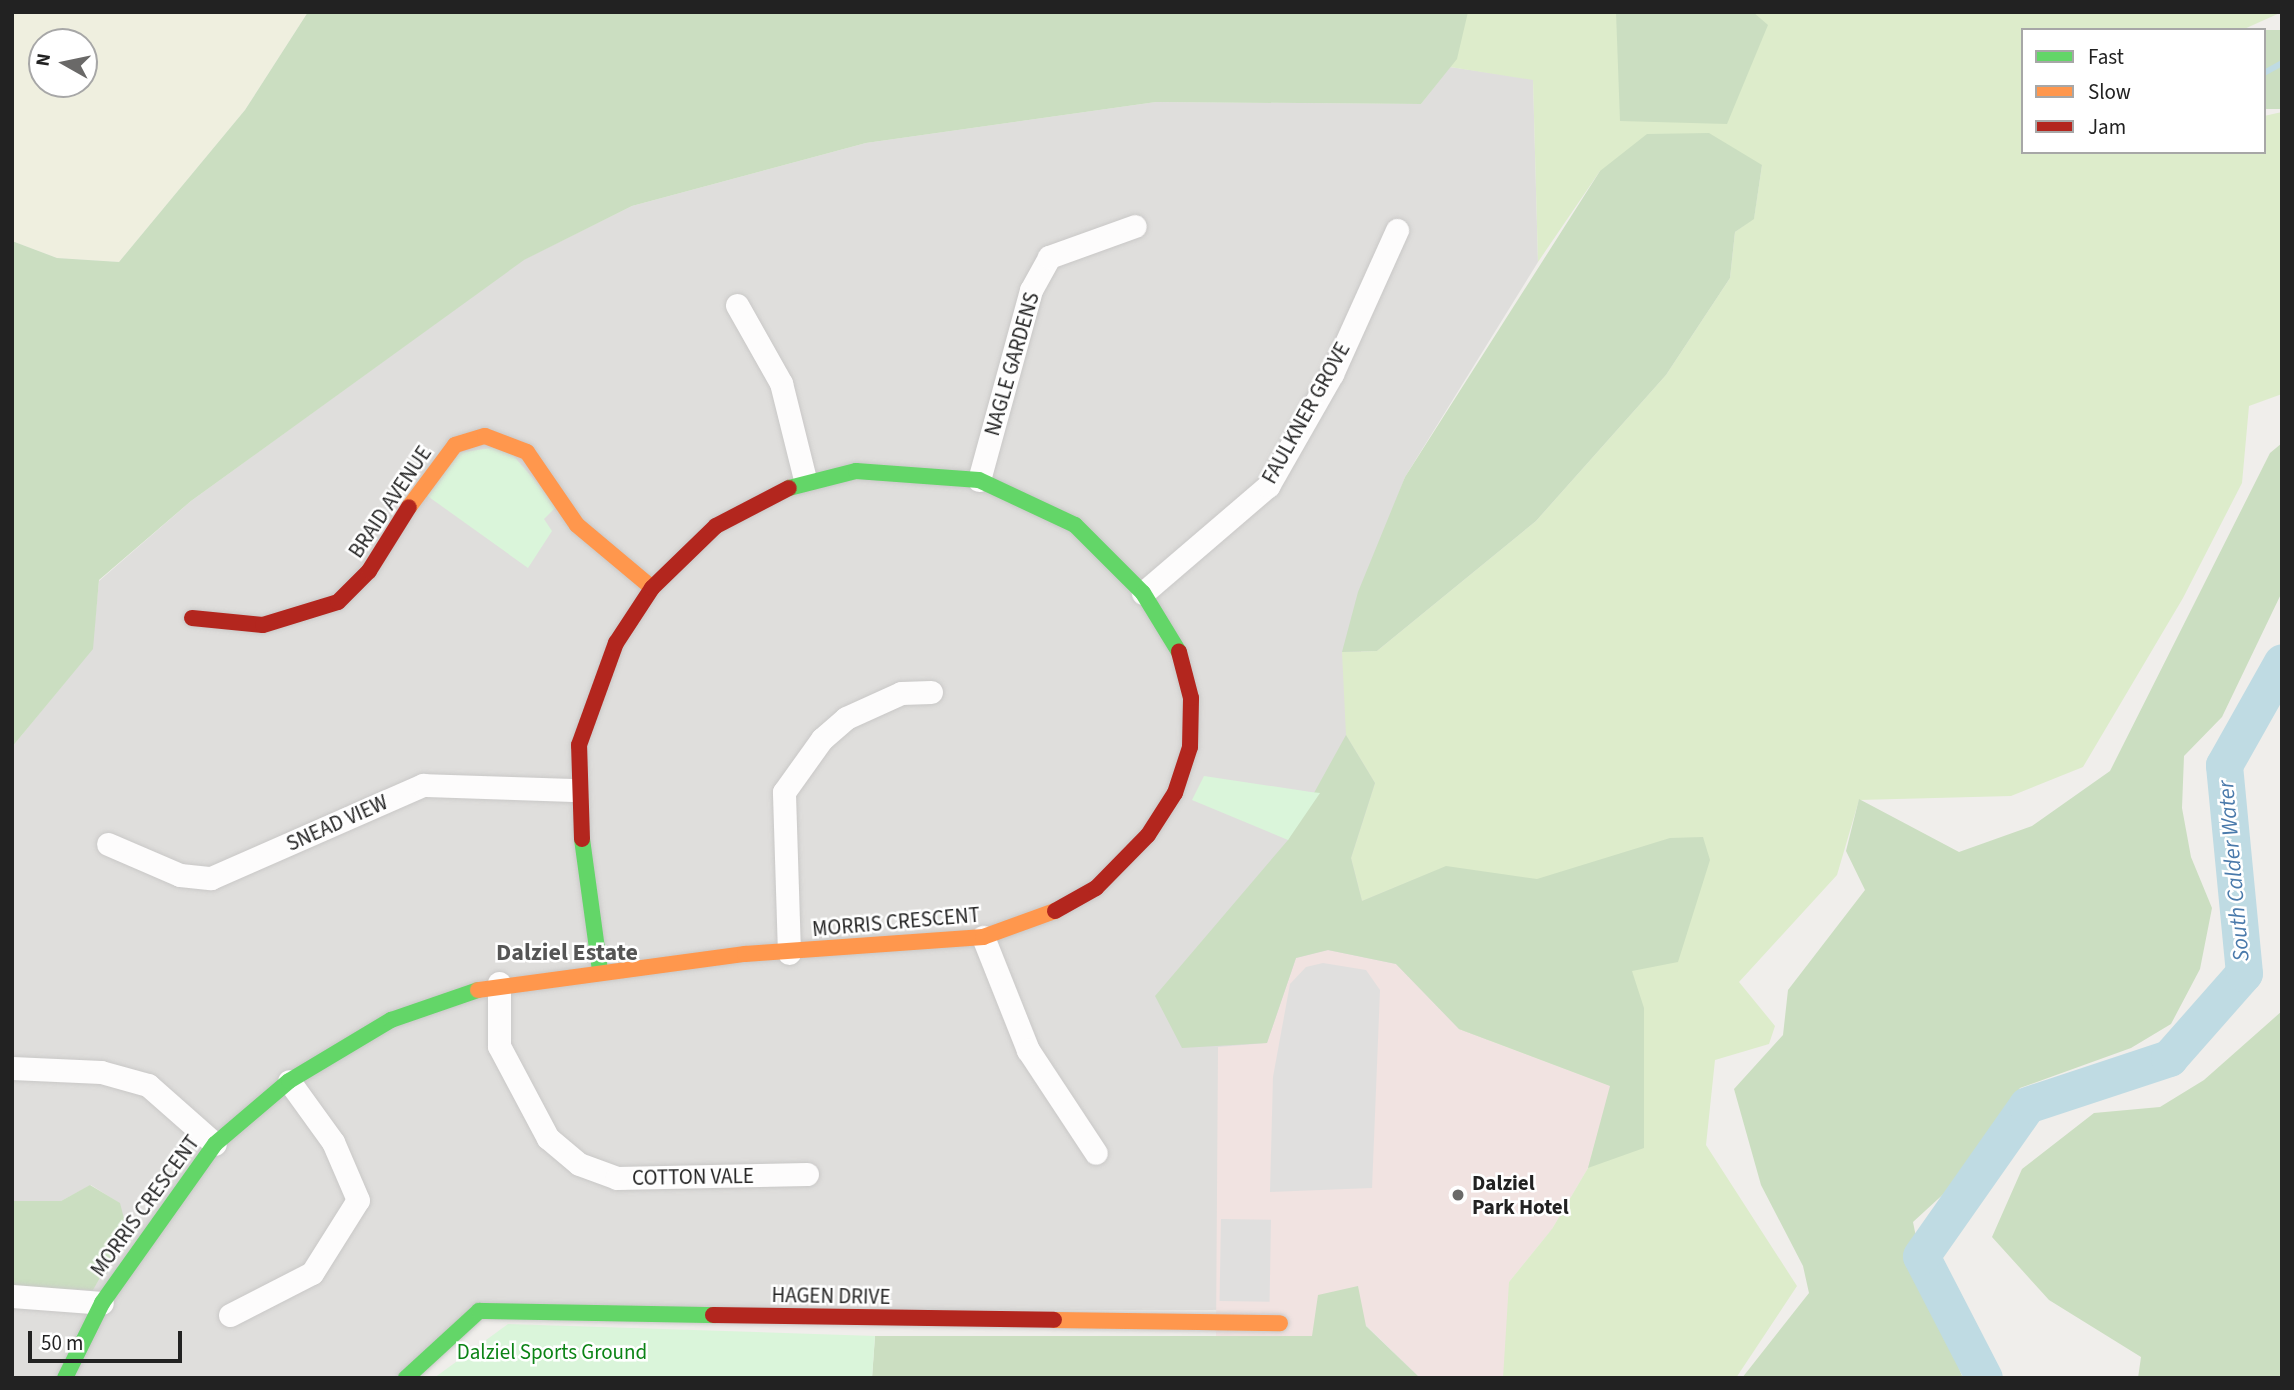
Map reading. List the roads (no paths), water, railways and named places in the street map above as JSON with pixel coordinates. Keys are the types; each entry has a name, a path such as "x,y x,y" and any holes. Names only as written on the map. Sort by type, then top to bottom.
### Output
{"street":[{"name":"NAGLE GARDENS","path":"979,480 1031,290 1049,257 1135,226"},
{"name":"FAULKNER GROVE","path":"1143,593 1268,486 1332,374 1397,230"},
{"path":"737,305 781,383 805,479"},
{"name":"BRAID AVENUE","path":"192,618 263,625 338,602 369,571 427,478 455,445 485,436 527,452 577,525 652,588"},
{"name":"MORRIS CRESCENT","path":"65,1378 102,1303 215,1144 289,1081 391,1020 499,983 789,953 983,937 1041,919 1096,888 1148,835 1175,793 1190,747 1191,698 1181,655 1143,593 1075,525 979,480 856,471 805,479 716,526 652,588 616,643 592,699 576,790 600,971"},
{"path":"789,953 784,792 822,739 846,718 901,693 932,692"},
{"name":"SNEAD VIEW","path":"108,844 180,875 211,878 423,785 576,790"},
{"path":"983,937 1028,1049 1096,1153"},
{"name":"COTTON VALE","path":"499,983 499,1046 548,1138 579,1164 617,1178 807,1174"},
{"path":"12,1068 101,1072 148,1085 215,1144"},
{"path":"230,1315 312,1273 358,1200 333,1142 289,1081"},
{"path":"12,1296 102,1303"},
{"name":"HAGEN DRIVE","path":"406,1378 479,1311 1280,1323"}],"waterway":[{"path":"2266,72 2282,63"},
{"name":"South Calder Water","path":"1984,1378 1921,1256 2027,1105 2169,1058 2244,973 2224,765 2282,662"}],"place":[{"name":"Dalziel Park Hotel","path":"1458,1195"}],"district":[{"name":"Dalziel Estate","path":"567,953"}],"park label":[{"name":"Dalziel Sports Ground","path":"552,1352"}]}
